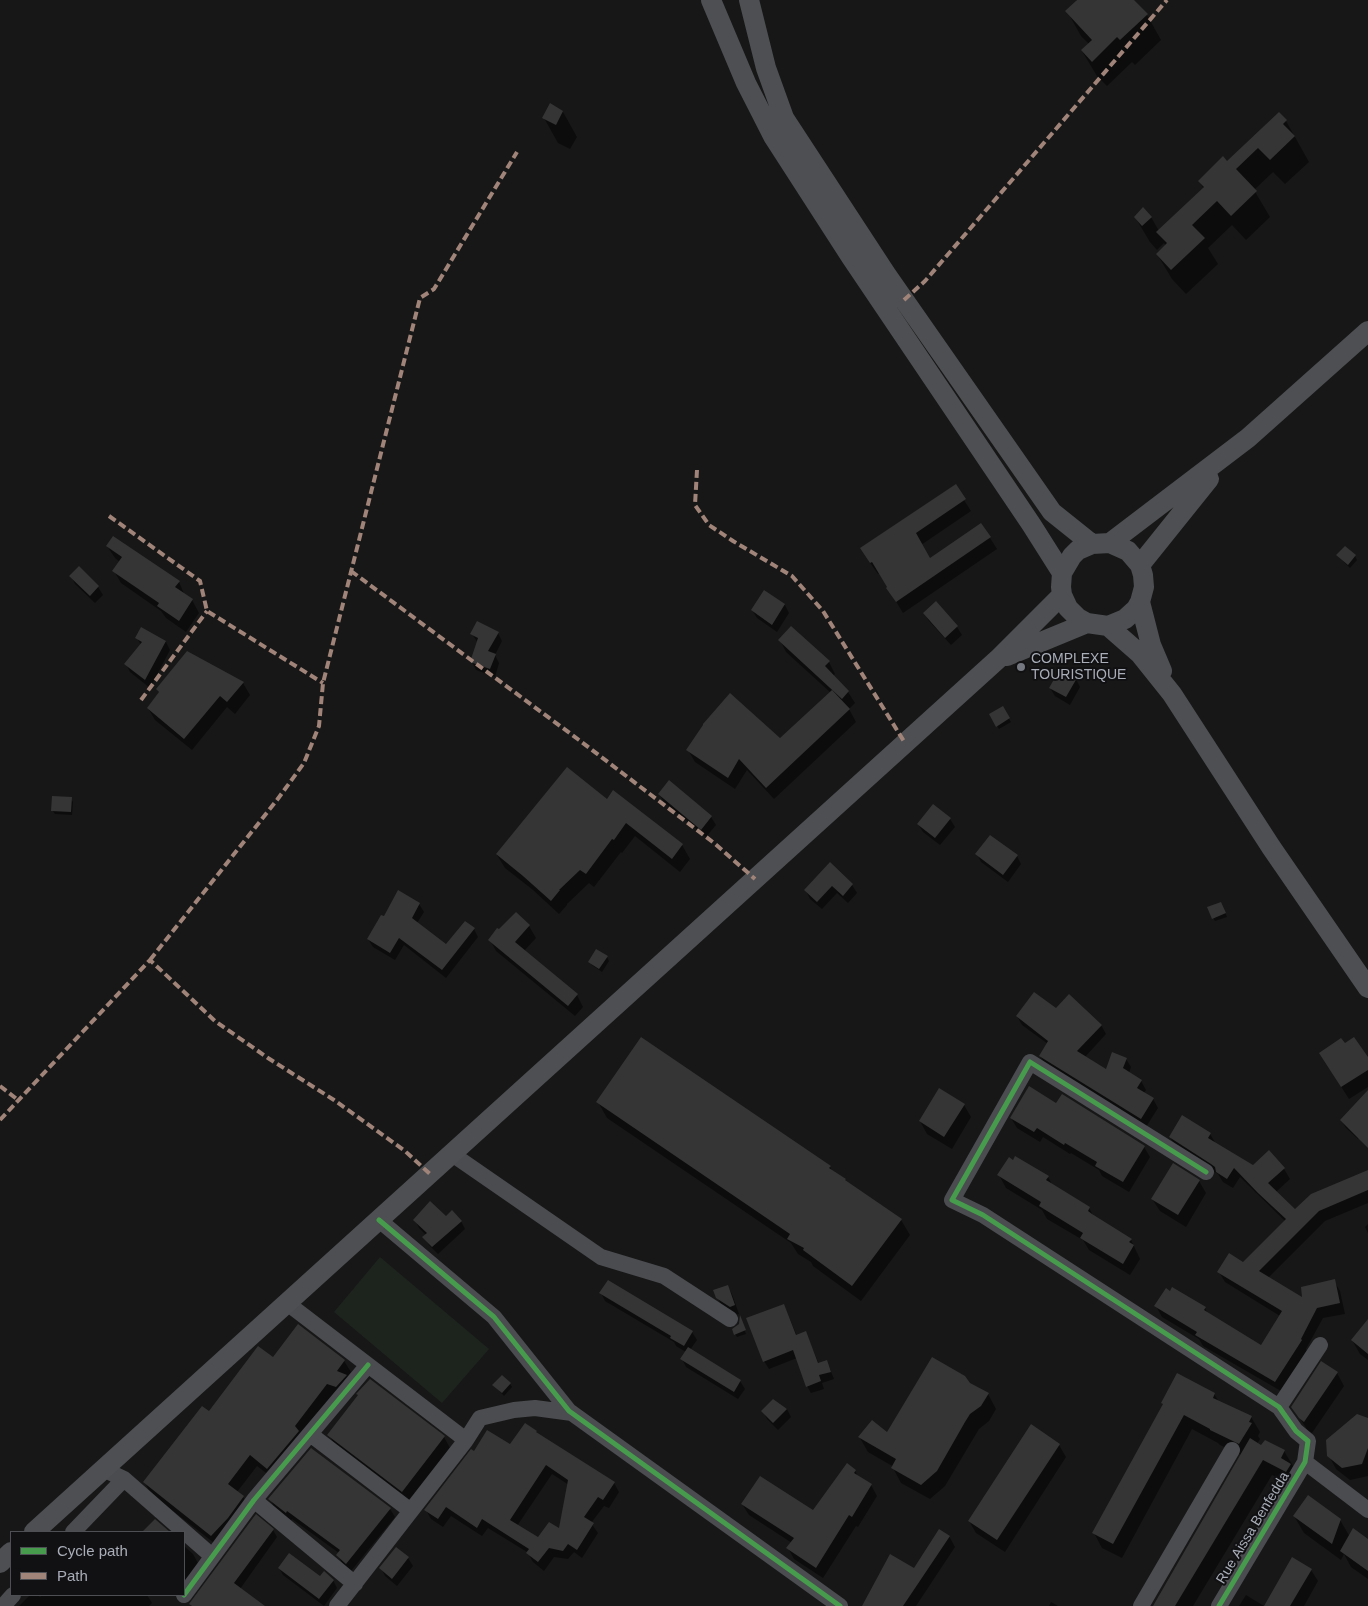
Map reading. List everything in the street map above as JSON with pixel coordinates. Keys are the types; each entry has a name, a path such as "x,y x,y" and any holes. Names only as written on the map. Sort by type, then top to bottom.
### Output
{"main road":[{"path":"711,0 746,82 773,136 851,257 1062,573"},
{"path":"749,0 766,68 784,118 886,274 1052,512 1101,544 1128,551 1140,565 1144,587 1136,609 1125,619 1108,626 1087,623 1078,618 1068,608 1062,595 1062,573 1072,556 1078,550 1101,544 1227,456 1368,330"},
{"path":"1140,565 1227,456"},
{"path":"35,1531 998,659 1062,595"},
{"path":"1140,602 1151,645 1172,694"},
{"path":"998,659 1087,623"},
{"path":"1108,626 1140,654 1172,694 1271,847 1368,988"},
{"path":"0,1563 10,1553"}],"street":[{"path":"1206,1172 1030,1062 952,1200 983,1215 1279,1407 1296,1431 1308,1441 1306,1462 1368,1510"},
{"path":"452,1154 601,1256 664,1276 730,1318"},
{"path":"379,1220 494,1317 572,1413 840,1606"},
{"path":"287,1303 466,1440"},
{"path":"1279,1407 1320,1345"},
{"path":"185,1594 254,1500 368,1366"},
{"path":"338,1606 466,1440 480,1418 514,1410 535,1408 572,1413"},
{"path":"310,1434 411,1511"},
{"path":"1141,1606 1232,1450"},
{"name":"Rue Aissa Benfedda","path":"1219,1606 1306,1462"},
{"path":"103,1469 124,1479 183,1531"},
{"path":"74,1531 124,1479"},
{"path":"254,1500 355,1584"},
{"path":"185,1532 212,1556"},
{"path":"3,1606 13,1596"},
{"path":"175,1606 183,1596"}],"shaded area":[{"path":"380,1257 489,1349 442,1403 334,1312"}],"building":[{"path":"1077,0 1134,0 1148,14 1120,40 1117,37 1092,62 1081,50 1092,40 1065,11"},
{"path":"550,103 563,111 556,125 542,118"},
{"path":"1279,112 1287,120 1283,124 1295,136 1270,160 1258,148 1236,169 1257,191 1231,216 1217,201 1192,225 1205,238 1171,270 1156,254 1167,243 1156,232 1204,187 1198,181 1223,156 1227,161"},
{"path":"1143,207 1152,217 1142,226 1134,217"},
{"path":"956,484 966,499 916,533 930,558 981,523 991,537 896,602 872,562 870,563 860,548"},
{"path":"113,536 180,581 175,587 193,599 179,621 157,606 159,603 112,571 122,557 106,546"},
{"path":"1345,546 1356,555 1348,565 1336,555"},
{"path":"79,566 99,586 90,596 69,576"},
{"path":"764,590 785,604 772,625 751,610"},
{"path":"936,601 958,626 945,638 923,613"},
{"path":"477,621 499,632 488,651 496,654 490,669 470,662 478,638 470,634"},
{"path":"791,626 830,661 825,666 849,691 842,699 778,640"},
{"path":"141,627 166,641 145,680 124,664 142,642 135,638"},
{"path":"187,651 244,682 227,702 220,696 184,739 147,708 159,692 156,689"},
{"path":"1060,669 1077,678 1066,697 1049,688"},
{"path":"832,690 850,709 766,788 739,759 728,778 686,750 703,724 730,693 780,738"},
{"path":"1003,706 1010,718 996,727 989,714"},
{"path":"567,767 607,799 613,790 683,844 672,859 626,823 586,874 580,870 559,890 551,901 496,854"},
{"path":"669,780 712,816 701,830 658,794"},
{"path":"52,796 72,797 71,812 51,811"},
{"path":"933,804 951,818 935,838 917,824"},
{"path":"990,835 1018,855 1003,875 975,854"},
{"path":"830,862 853,884 843,896 832,886 817,902 804,890"},
{"path":"398,890 420,903 412,918 446,944 465,921 475,928 442,970 399,938 390,953 367,939 381,915 384,916"},
{"path":"1221,902 1226,913 1212,919 1207,907"},
{"path":"516,912 530,925 515,942 578,994 568,1006 488,940 497,928 499,929"},
{"path":"596,949 608,956 599,969 588,962"},
{"path":"1034,992 1056,1008 1069,994 1102,1025 1077,1051 1106,1069 1112,1052 1127,1058 1123,1068 1142,1080 1137,1088 1154,1098 1141,1119 1039,1056 1048,1041 1016,1016"},
{"path":"641,1037 831,1166 829,1168 845,1180 902,1219 852,1286 803,1250 804,1248 787,1239 790,1234 596,1102"},
{"path":"1354,1037 1368,1057 1368,1070 1341,1087 1319,1053 1341,1038 1345,1043"},
{"path":"1029,1086 1056,1103 1062,1094 1145,1146 1123,1182 1095,1166 1097,1162 1065,1143 1064,1145 1037,1128 1034,1132 1010,1118"},
{"path":"939,1088 965,1104 944,1137 919,1121"},
{"path":"1368,1090 1368,1148 1340,1120"},
{"path":"1182,1115 1211,1133 1208,1138 1253,1165 1269,1150 1285,1168 1268,1183 1295,1209 1311,1194 1368,1170 1368,1190 1319,1211 1259,1271 1302,1297 1301,1287 1335,1279 1340,1303 1317,1308 1302,1340 1275,1382 1195,1335 1197,1332 1154,1306 1166,1288 1170,1291 1172,1287 1206,1307 1204,1310 1261,1345 1282,1311 1217,1272 1229,1253 1243,1262 1286,1219 1234,1168 1227,1179 1216,1172 1215,1167 1211,1164 1169,1137"},
{"path":"1015,1156 1049,1176 1046,1180 1090,1207 1088,1211 1132,1239 1129,1242 1134,1245 1123,1264 1080,1238 1083,1233 1039,1206 1041,1202 997,1175 1009,1157 1013,1160"},
{"path":"1173,1163 1200,1180 1178,1215 1151,1199"},
{"path":"430,1201 446,1216 452,1210 462,1221 432,1247 422,1237 427,1233 413,1220"},
{"path":"608,1280 693,1331 684,1346 670,1338 671,1336 599,1293"},
{"path":"728,1285 735,1305 730,1307 716,1298 713,1290"},
{"path":"784,1304 796,1335 806,1331 818,1363 827,1360 831,1372 819,1375 821,1381 806,1387 793,1350 763,1362 746,1318"},
{"path":"740,1315 746,1330 734,1335 732,1329 739,1324"},
{"path":"1368,1319 1368,1354 1351,1340"},
{"path":"298,1324 345,1360 337,1371 347,1375 336,1387 327,1384 295,1426 299,1431 267,1469 250,1455 228,1484 244,1496 228,1518 211,1536 143,1482 202,1406 209,1411 258,1346 273,1357"},
{"path":"688,1347 741,1380 734,1392 680,1359"},
{"path":"932,1357 965,1376 970,1383 989,1393 981,1406 970,1414 937,1471 921,1485 891,1468 896,1459 858,1437 872,1420 887,1432"},
{"path":"1321,1361 1338,1372 1304,1422 1291,1407"},
{"path":"1177,1373 1215,1393 1213,1398 1252,1416 1249,1422 1252,1423 1239,1444 1184,1415 1113,1544 1092,1533 1163,1404 1161,1403"},
{"path":"502,1375 511,1383 502,1393 492,1385"},
{"path":"370,1379 445,1436 402,1492 327,1435 358,1395 356,1394"},
{"path":"773,1399 787,1409 773,1423 761,1411"},
{"path":"1357,1414 1368,1418 1368,1448 1362,1464 1342,1468 1327,1456 1326,1440"},
{"path":"525,1423 615,1482 603,1500 598,1497 584,1517 594,1523 577,1550 568,1544 563,1551 549,1548 538,1562 526,1553 529,1549 482,1519 477,1528 446,1507 438,1519 424,1510 471,1449 474,1451 487,1430 510,1444","holes":["546,1465 568,1480 559,1528 549,1522 538,1537 510,1520"]},
{"path":"1031,1424 1060,1444 997,1540 968,1521"},
{"path":"1250,1438 1261,1445 1265,1440 1285,1450 1281,1458 1291,1464 1286,1472 1263,1460 1175,1606 1153,1606"},
{"path":"311,1448 391,1508 346,1564 336,1555 340,1550 268,1499"},
{"path":"847,1463 856,1470 854,1473 872,1484 852,1517 849,1515 816,1568 786,1548 794,1538 741,1504 760,1476 813,1510"},
{"path":"1308,1495 1341,1519 1332,1544 1293,1516"},
{"path":"256,1514 274,1529 234,1583 265,1606 192,1606 189,1604"},
{"path":"155,1519 169,1531 143,1531"},
{"path":"1353,1528 1368,1539 1368,1571 1340,1551"},
{"path":"939,1529 950,1536 903,1606 862,1606 890,1554 914,1568"},
{"path":"396,1547 409,1557 392,1579 379,1568"},
{"path":"289,1553 320,1576 324,1571 334,1580 319,1599 278,1568"},
{"path":"1292,1557 1312,1569 1290,1606 1264,1606"}],"marked path":[{"path":"904,300 925,281 1167,0"},
{"path":"150,960 277,800 304,763 319,726 323,683 420,298 434,289 517,152"},
{"path":"697,470 695,505 709,525 792,576 823,611 905,743"},
{"path":"109,516 200,581 207,611 323,683"},
{"path":"351,571 579,740 714,843 755,879"},
{"path":"141,700 207,611"},
{"path":"0,1120 150,960 215,1021 268,1058 334,1100 405,1151 430,1174"},
{"path":"0,1086 18,1100"}],"cycle path":[{"path":"1206,1172 1030,1062 952,1200 983,1215 1279,1407 1296,1431 1308,1441 1305,1462 1219,1606"},
{"path":"379,1220 494,1317 569,1411 840,1606"},
{"path":"185,1594 254,1500 368,1365"}],"place":[{"name":"COMPLEXE TOURISTIQUE","path":"1021,667"}]}
